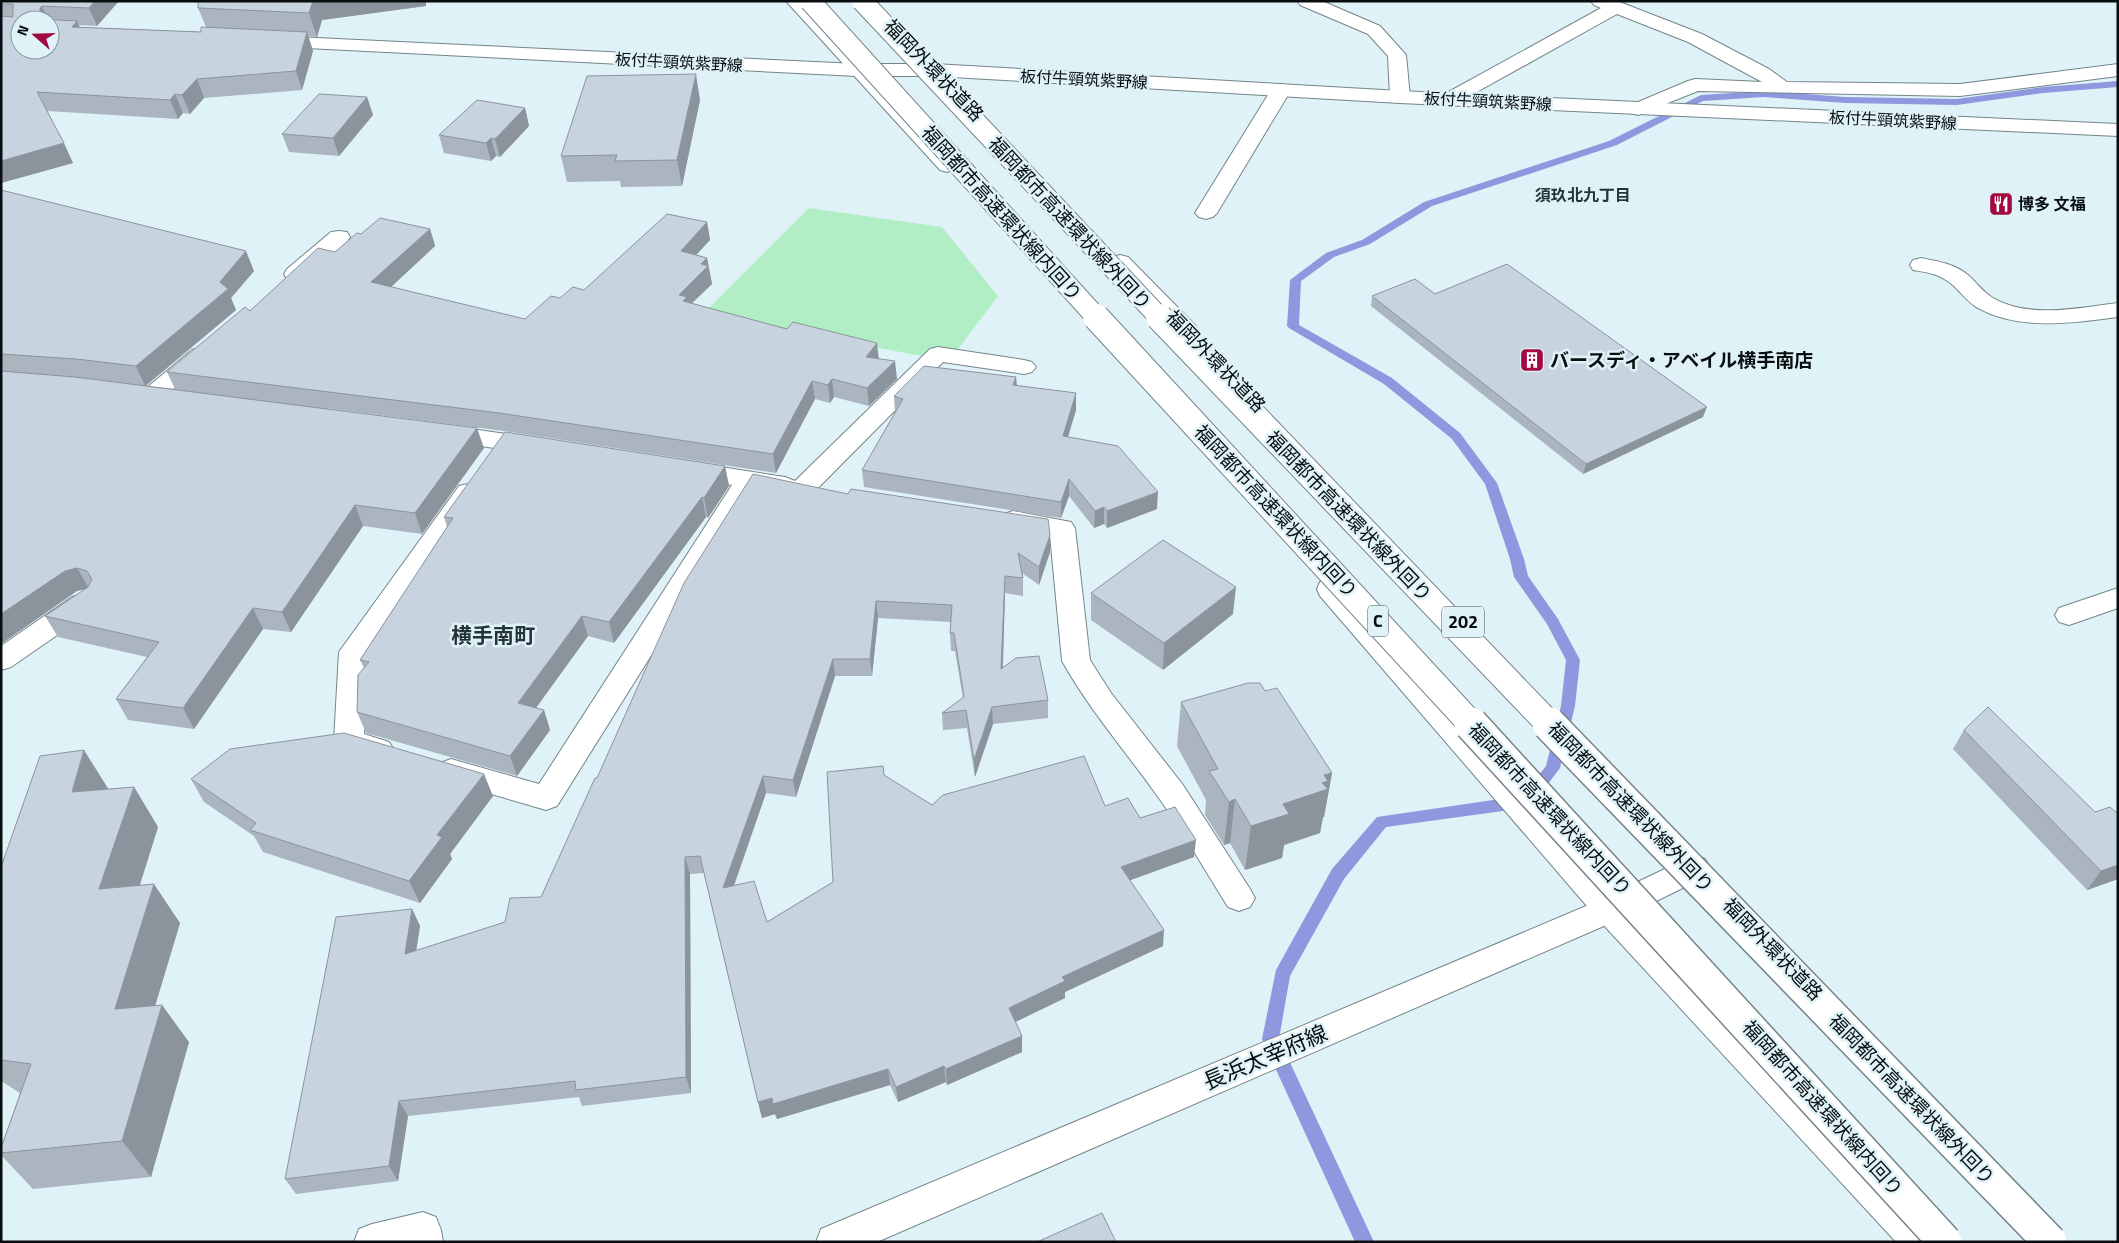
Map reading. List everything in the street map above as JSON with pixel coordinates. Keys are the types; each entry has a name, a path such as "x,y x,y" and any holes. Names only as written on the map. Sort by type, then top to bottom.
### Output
{"main road":[{"path":"795,1 1195,432 1608,910 1921,1242"},
{"name":"福岡都市高速環状線内回り","path":"810,1 860,54 1039,255 1614,878 1945,1242"},
{"name":"福岡都市高速環状線外回り","path":"862,1 1340,507 2050,1242"},
{"name":"福岡外環状道路","path":"870,1 934,70 1257,402 1694,868 2058,1242"},
{"path":"1306,1 1374,30 1397,55 1400,97"},
{"path":"1450,99 1607,5 1695,38 1762,73 1783,88"},
{"name":"板付牛頸筑紫野線","path":"259,41 858,70 934,70 1400,97 2118,130"},
{"path":"1638,109 1695,85 1960,90 2118,70"},
{"path":"1206,213 1281,90"},
{"path":"279,288 339,237"},
{"path":"1921,265 1941,269 1954,275 1985,302 2011,312 2051,317 2118,310"},
{"path":"152,396 219,339"},
{"path":"803,488 938,354 1024,367"},
{"path":"123,393 181,400"},
{"path":"416,430 563,450"},
{"path":"504,441 353,652 349,741 546,798 748,480"},
{"path":"670,467 832,492"},
{"path":"986,516 1062,528 1076,661 1101,701 1172,793 1239,898"},
{"path":"2069,615 2118,598"},
{"path":"1,660 88,600"},
{"name":"長浜太宰府線","path":"834,1242 1608,910 1694,868"},
{"path":"372,1242 423,1230 424,1242"}],"green space":[{"path":"809,208 942,227 998,296 949,361 702,315"}],"building":[{"path":"1,1 95,1 89,8 42,6 40,10 13,10 13,4 1,4"},
{"path":"198,1 313,1 309,13 198,8"},
{"path":"1,16 10,17 10,60 60,60 60,20 77,21 72,27 201,32 201,27 307,32 296,71 197,79 182,95 175,94 170,100 37,92 64,143 1,161"},
{"path":"696,74 677,160 615,161 617,155 561,156 587,76"},
{"path":"319,94 367,97 333,138 282,134"},
{"path":"477,100 525,108 495,139 491,138 486,143 439,135"},
{"path":"1,190 246,251 220,282 228,289 136,366 76,359 1,354"},
{"path":"667,214 707,222 681,251 707,258 701,264 708,266 679,295 687,297 683,301 787,329 793,322 877,343 866,357 895,361 867,388 832,379 828,385 812,381 773,454 499,413 167,372 245,307 250,311 318,248 335,252 357,233 361,234 380,218 430,229 371,282 525,319 551,296 560,298 573,287 584,290"},
{"name":"バースディ・アベイル横手南店","path":"1507,264 1707,407 1586,464 1372,296 1415,279 1435,294"},
{"path":"924,366 1016,377 1013,385 1076,393 1063,436 1118,446 1158,492 1107,511 1104,507 1095,511 1069,479 1061,502 862,470 903,399 894,396"},
{"path":"1,371 75,377 477,428 415,513 355,505 282,612 253,608 183,708 116,699 159,642 45,616 88,587 92,579 87,571 77,568 65,571 1,614"},
{"path":"505,432 725,466 704,498 702,497 609,622 582,616 518,703 544,710 510,756 357,712 358,675 369,662 360,660 453,518 444,517"},
{"path":"753,474 848,494 851,489 1048,519 1050,535 1039,567 1018,553 1023,578 1005,576 1001,669 1016,658 1039,656 1048,700 992,707 974,760 966,710 942,713 964,697 954,633 950,633 952,605 876,601 870,659 833,659 793,780 763,776 723,888 754,881 767,922 833,882 827,772 883,766 884,775 932,805 943,795 1084,756 1105,806 1128,798 1140,818 1175,807 1196,840 1121,867 1164,930 1062,977 1065,981 1009,1008 1022,1036 946,1069 944,1066 896,1087 888,1069 773,1104 772,1098 758,1102 700,856 685,857 686,1077 576,1090 575,1081 399,1101 389,1166 285,1179 336,917 412,909 405,954 505,922 510,898 541,897 595,778 597,778 684,583"},
{"path":"1163,540 1236,587 1164,643 1091,593"},
{"path":"1248,683 1260,683 1265,691 1277,688 1332,773 1324,775 1328,781 1322,783 1328,789 1283,804 1289,814 1251,826 1235,799 1229,802 1209,771 1218,769 1181,702"},
{"path":"1988,707 2095,812 2110,807 2118,814 2118,865 2101,871 1964,730"},
{"path":"344,733 484,774 437,835 442,837 409,881 250,830 256,823 191,779 230,749"},
{"path":"84,750 72,792 134,787 99,889 154,884 115,1009 162,1005 122,1141 1,1153 1,1148 31,1064 1,1060 1,867 40,756"},
{"path":"1102,1213 1116,1242 1037,1242"}],"waterway":[{"path":"1365,1242 1270,1039 1282,975 1338,874 1382,821 1503,805 1540,784 1553,768 1568,706 1573,660 1553,622 1521,577 1517,559 1491,483 1456,436 1388,381 1293,326 1296,280 1330,255 1366,242 1428,204 1613,143 1701,98 1764,94 1845,100 1957,102 2043,90 2118,84"}],"place":[{"name":"博多 文福","path":"2001,204"},
{"name":"バースディ・アベイル横手南店","path":"1532,360"}],"district":[{"name":"須玖北九丁目","path":"1583,195"},
{"name":"横手南町","path":"493,636"}]}
